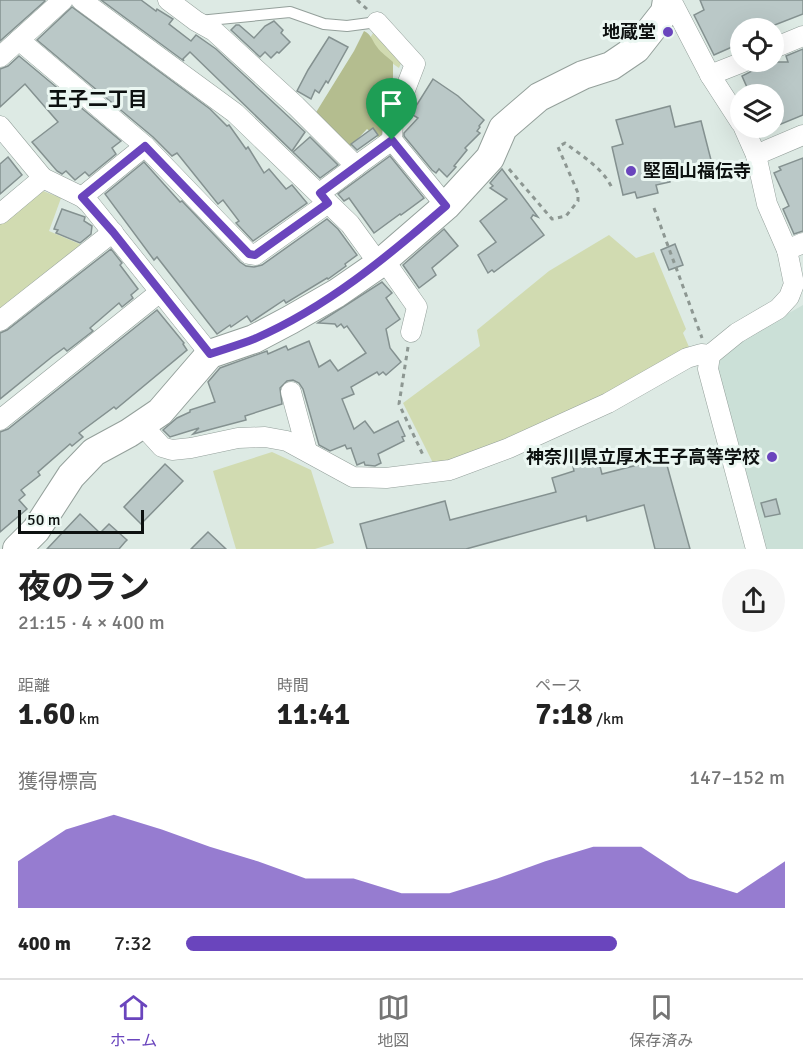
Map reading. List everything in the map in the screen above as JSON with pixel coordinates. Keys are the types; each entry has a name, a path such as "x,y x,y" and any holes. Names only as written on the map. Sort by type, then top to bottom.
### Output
{"street":[{"path":"0,57 63,0"},
{"path":"81,0 235,113 350,224 417,307 411,332"},
{"path":"168,0 214,31 296,106 356,166"},
{"path":"669,0 710,75 730,106"},
{"path":"17,549 36,530 71,476 93,452 142,425 160,412 210,354 254,339 290,320 381,262 446,206 490,158 503,128 539,97 583,75 611,66 636,49 665,12 669,0"},
{"path":"377,21 415,64 393,121 392,140 446,206"},
{"path":"784,44 803,36"},
{"path":"19,40 145,146 249,254 255,255 324,198 356,166 392,140"},
{"path":"710,75 730,67"},
{"path":"0,126 43,178 82,197 113,232 210,354"},
{"path":"756,155 803,135"},
{"path":"142,425 162,447 172,450 238,438 265,438 287,441 352,477 386,478 450,470 509,448 608,403 687,358 707,355 737,333 778,309 799,285 795,246 767,204 756,155 748,138"},
{"path":"82,197 145,146"},
{"path":"0,214 43,178"},
{"path":"0,321 113,232"},
{"path":"0,420 160,292"},
{"path":"707,355 708,369 756,549"},
{"path":"298,401 307,451"}],"lane":[{"path":"196,21 290,12 324,24 347,26 377,21"}],"path":[{"path":"493,151 552,219 566,216 578,201 578,193 558,147 561,144 565,143 594,165 608,178 612,188"},
{"path":"654,208 707,355"},
{"path":"411,332 399,404 432,472"}],"shaded area":[{"name":"神奈川県立厚木王子高等学校","path":"803,305 803,549 767,549 717,365 727,348"}],"green space":[{"path":"376,28 403,58 399,68 366,45"},
{"path":"364,31 380,51 393,62 393,81 384,101 389,115 384,133 378,137 367,129 351,146 340,148 315,114"},
{"path":"38,189 61,198 49,231 82,245 0,309 0,221"},
{"path":"609,235 636,258 654,252 686,329 683,333 688,349 602,401 435,467 403,403 480,346 477,330 549,271"},
{"path":"272,452 311,470 334,543 315,549 236,549 213,471"}],"building":[{"path":"0,0 44,0 45,1 0,41"},
{"path":"101,0 141,0 156,11 157,9 173,19 169,24 191,41 196,35 216,49 305,132 292,151 190,52 183,59 184,61"},
{"path":"700,0 803,0 803,14 784,21 784,18 730,18 730,48 714,55 694,15 704,10"},
{"path":"72,7 210,109 227,126 229,125 246,149 248,147 264,173 269,169 286,189 292,185 307,203 253,241 236,223 239,221 223,200 218,204 177,153 172,156 153,137 37,40"},
{"path":"274,21 290,42 271,58 265,52 260,57 231,30 239,25 254,38 265,26"},
{"path":"329,37 348,47 328,83 326,81 319,93 315,90 311,99 297,91"},
{"path":"803,49 803,115 784,123 784,84 746,84 742,76 750,72 784,72 784,62 788,62 786,56"},
{"path":"19,56 121,141 112,148 116,154 89,176 85,172 75,180 66,171 62,174 32,142 58,122 25,84 0,107 0,69 8,66"},
{"path":"433,79 458,96 484,120 477,131 480,133 465,148 467,150 447,177 439,169 436,173 432,170 404,136 404,133 418,118 411,114"},
{"path":"670,106 675,127 701,121 711,160 703,162 704,167 669,176 670,182 656,185 658,193 637,198 635,192 623,195 612,147 623,144 616,120"},
{"path":"373,128 378,135 357,150 351,144"},
{"path":"310,137 338,165 320,178 293,152"},
{"path":"390,156 424,198 374,233 349,198 344,201 338,194"},
{"path":"8,157 22,175 0,194 0,164"},
{"path":"803,158 803,231 794,234 783,209 789,206 774,173 781,170 779,167"},
{"path":"144,162 180,202 182,201 246,266 262,265 327,219 338,229 357,255 328,279 286,303 284,300 251,322 247,316 217,334 157,257 154,260 105,194"},
{"path":"502,169 538,217 533,215 531,218 544,235 494,272 492,270 488,273 478,255 496,242 480,221 507,199 490,188 493,186 490,183"},
{"path":"62,209 85,217 84,221 92,226 91,234 80,243 56,233 58,230 54,229"},
{"path":"444,229 458,246 432,268 436,275 419,288 403,265"},
{"path":"675,244 683,265 669,270 661,250"},
{"path":"111,249 138,289 131,295 133,298 122,307 119,303 90,328 93,331 67,351 64,348 53,356 0,399 0,333 7,330"},
{"path":"382,282 392,293 386,298 400,319 386,329 390,348 401,362 386,375 383,372 379,375 377,372 351,387 354,394 342,399 354,429 365,421 374,433 398,421 405,436 402,437 404,441 378,454 381,463 375,466 365,465 364,462 357,465 351,448 347,449 345,445 330,451 319,445 303,389 293,380 287,381 280,388 282,404 245,416 246,420 193,434 199,428 170,437 163,430 190,410 215,402 208,382 220,368 267,351 268,354 286,346 288,350 309,341 319,367 330,360 338,371 366,353 347,326 344,328 341,324 337,327 335,324 318,323"},
{"path":"157,310 187,350 116,409 114,407 79,433 83,437 72,446 70,444 38,472 40,475 21,490 25,495 19,500 27,509 0,532 0,432 8,429"},
{"path":"597,455 602,474 665,458 690,549 655,549 644,505 587,521 586,516 466,549 367,549 360,524 445,501 450,520 556,492 552,478 574,471 572,462"},
{"path":"165,464 183,481 141,524 124,507"},
{"path":"776,499 780,514 765,517 761,503"},
{"path":"80,514 100,533 109,524 127,540 119,549 47,549"},
{"path":"208,532 226,549 191,549"}],"place":[{"name":"地蔵堂","path":"668,32"},
{"name":"堅固山福伝寺","path":"631,171"},
{"name":"神奈川県立厚木王子高等学校","path":"772,457"}],"district":[{"name":"王子二丁目","path":"98,99"}],"route":[{"path":"392,140 446,206 384,260 337,292 254,339 210,354 113,232 82,197 145,146 249,254 255,255 328,203 320,193 392,140"}]}
